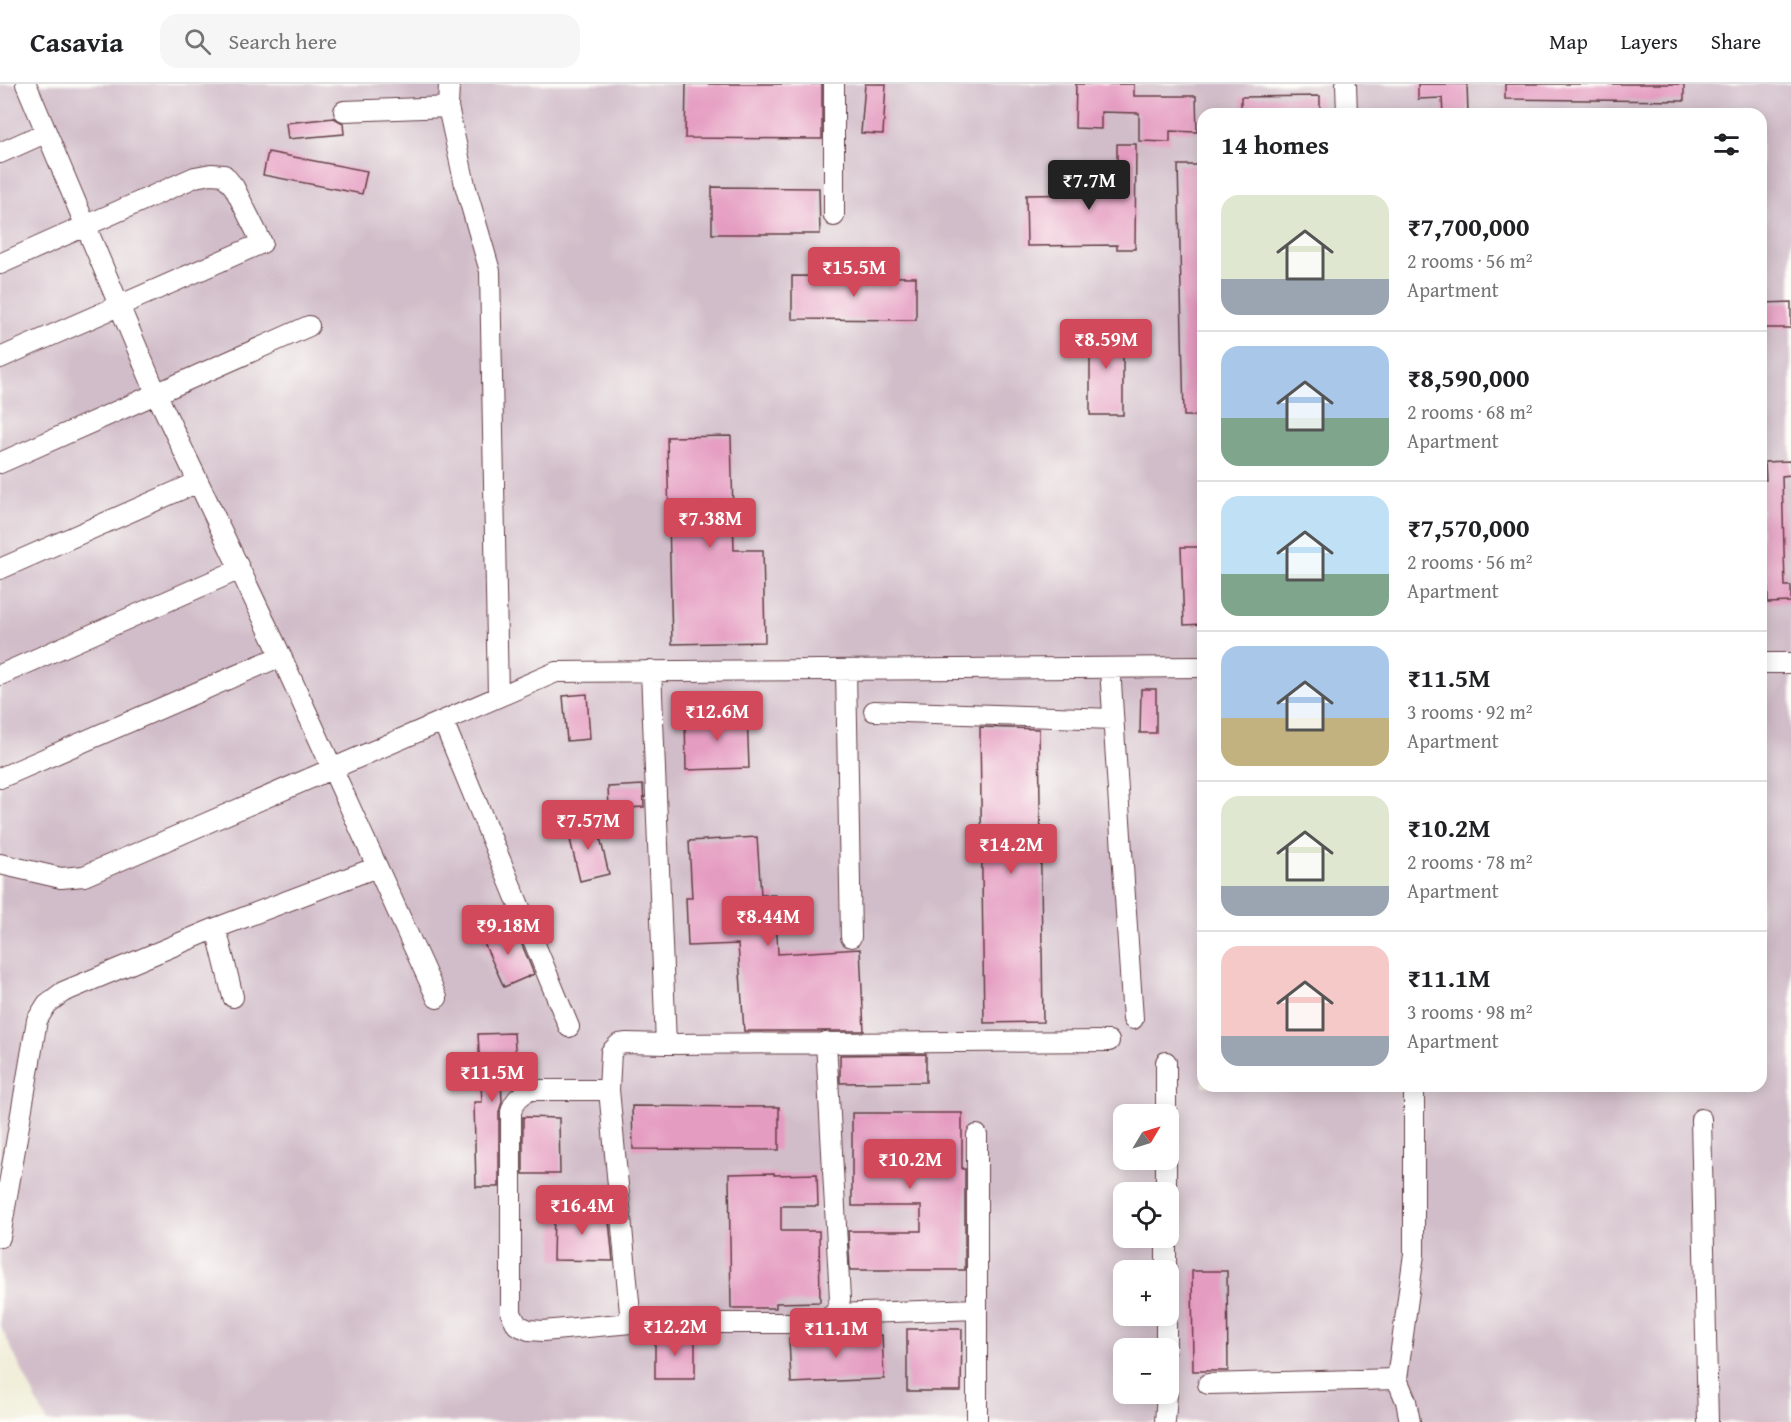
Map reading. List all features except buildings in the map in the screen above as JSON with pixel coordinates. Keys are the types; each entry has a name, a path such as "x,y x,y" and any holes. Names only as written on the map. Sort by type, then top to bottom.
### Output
{"street":[{"path":"26,84 156,393 238,570 281,656 437,998"},
{"path":"448,84 448,107 465,185 490,271 498,696"},
{"path":"834,84 834,216"},
{"path":"1346,84 1347,108"},
{"path":"344,111 448,107"},
{"path":"0,153 45,133"},
{"path":"0,264 195,177 218,175 224,176 234,186 262,243 0,358"},
{"path":"0,463 309,326"},
{"path":"0,569 198,482"},
{"path":"0,675 238,570"},
{"path":"0,778 281,656"},
{"path":"1767,663 1791,663"},
{"path":"0,864 61,878 84,876 556,672 1197,667"},
{"path":"1110,668 1133,1019"},
{"path":"651,670 666,1044"},
{"path":"846,670 851,937"},
{"path":"874,711 1113,719"},
{"path":"443,721 569,1027"},
{"path":"0,1237 37,1020 47,1004 63,992 90,980 216,928 377,867"},
{"path":"216,928 233,997"},
{"path":"631,1323 609,1090 611,1052 619,1044 1109,1041"},
{"path":"826,1042 840,1299 835,1314"},
{"path":"1166,1062 1166,1104"},
{"path":"609,1090 530,1090 520,1095 513,1103 511,1112 511,1314 517,1325 529,1330 543,1331 631,1323 804,1323 819,1322 835,1314 977,1309"},
{"path":"1410,1422 1406,1401 1396,1379 1414,1254 1414,1092"},
{"path":"1701,1119 1707,1422"},
{"path":"976,1422 977,1135"},
{"path":"1208,1384 1396,1379"},
{"path":"1165,1422 1166,1404"}],"shaded area":[{"path":"0,84 1791,84 1791,1422 47,1422 0,1325"}]}
